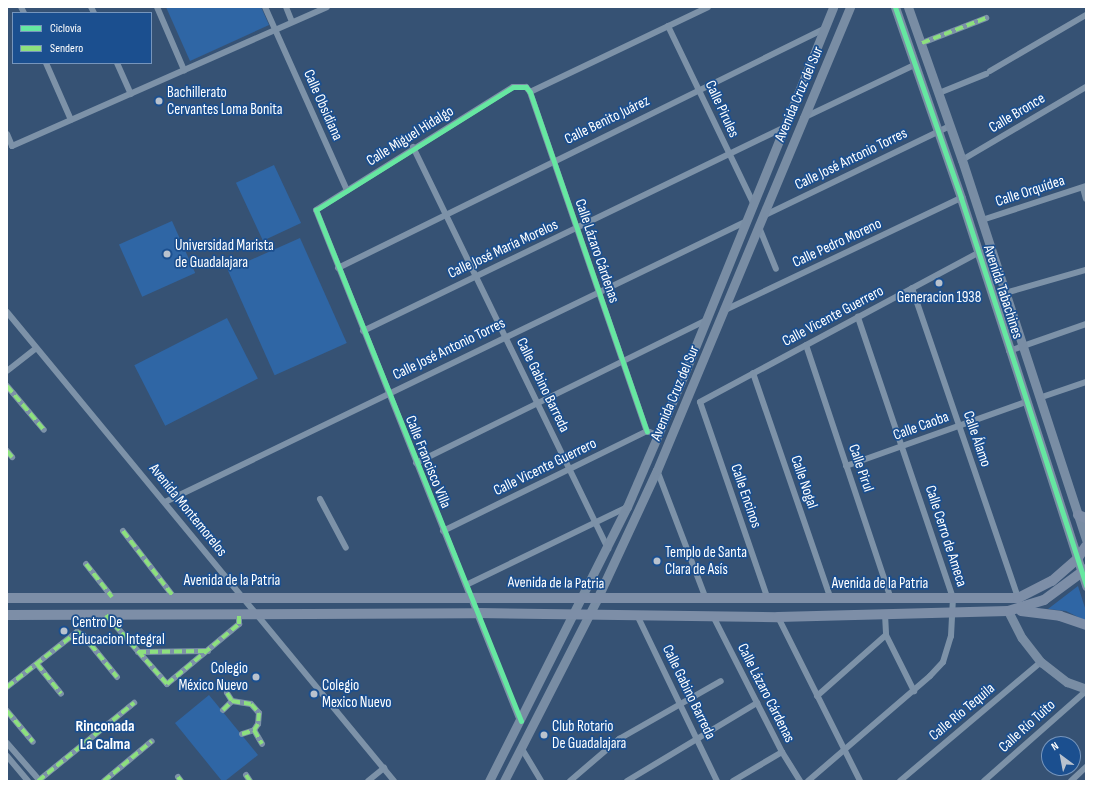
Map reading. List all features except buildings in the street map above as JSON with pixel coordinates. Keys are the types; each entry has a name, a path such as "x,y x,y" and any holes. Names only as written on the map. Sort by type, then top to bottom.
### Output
{"main road":[{"name":"Avenida Cruz del Sur","path":"489,781 583,599 627,507 706,320 833,7"},
{"name":"Avenida Cruz del Sur","path":"504,781 522,749 590,614 657,470 725,310 850,7"},
{"name":"Avenida Tabachines","path":"895,7 916,64 961,198 1077,559 1084,571 1086,586"},
{"name":"Avenida Tabachines","path":"908,7 922,43 962,160 1039,398 1082,517 1086,540"},
{"name":"Avenida de la Patria","path":"7,598 173,596 470,596 583,599 1018,598 1052,581 1077,559 1086,546"},
{"name":"Avenida de la Patria","path":"7,615 476,613 778,617 1012,611 1044,600 1084,571"},
{"path":"1086,625 1060,616 1012,611 1022,638 1041,662 1067,682 1086,690"}],"street":[{"path":"157,7 184,70"},
{"name":"Calle Obsidiana","path":"266,7 347,190"},
{"path":"286,7 292,22"},
{"path":"7,134 12,146 327,7"},
{"path":"530,92 708,7"},
{"path":"939,93 988,72 1086,15"},
{"path":"922,43 986,18"},
{"name":"Calle Pirules","path":"668,26 753,203"},
{"name":"Calle Benito Juárez","path":"338,268 553,160 824,29"},
{"path":"46,64 71,120"},
{"path":"117,64 131,94"},
{"path":"803,118 916,64"},
{"name":"Calle Miguel Hidalgo","path":"316,210 413,147 513,87 519,85 526,87 530,92"},
{"name":"Calle Bronce","path":"962,160 1086,87"},
{"name":"Calle Lázaro Cárdenas","path":"530,92 647,431"},
{"name":"Calle José Antonio Torres","path":"763,216 950,126"},
{"name":"Calle José María Morelos","path":"363,331 730,155 783,128"},
{"name":"Calle Gabino Barreda","path":"413,147 608,549"},
{"path":"1084,187 1086,199"},
{"name":"Calle Orquídea","path":"982,220 1084,187"},
{"name":"Calle Pedro Moreno","path":"725,310 961,198"},
{"name":"Calle Francisco Villa","path":"316,210 363,331 520,721"},
{"name":"Calle José Antonio Torres","path":"165,502 388,393 745,222"},
{"path":"759,227 776,269"},
{"name":"Calle Vicente Guerrero","path":"700,402 978,253"},
{"path":"1005,293 1086,270"},
{"name":"Calle Álamo","path":"912,288 1018,598"},
{"name":"Avenida Montemorelos","path":"7,312 394,781"},
{"name":"Calle Cerro de Ameca","path":"808,781 914,691 943,662 949,650 953,613 953,598 858,317"},
{"path":"416,463 706,320"},
{"path":"1010,351 1086,324"},
{"name":"Calle Pirul","path":"806,345 891,599"},
{"path":"7,372 36,348"},
{"name":"Calle Nogal","path":"753,373 831,599"},
{"path":"1039,398 1086,382"},
{"path":"7,386 44,430"},
{"path":"687,401 700,402"},
{"name":"Calle Encinos","path":"700,402 768,599"},
{"name":"Calle Caoba","path":"846,466 1026,402"},
{"path":"647,431 658,436"},
{"name":"Calle Vicente Guerrero","path":"443,531 647,431"},
{"path":"7,451 12,457"},
{"path":"657,470 706,599"},
{"path":"320,499 346,548"},
{"path":"466,585 627,507"},
{"path":"123,530 173,596"},
{"path":"86,564 112,597"},
{"path":"106,615 166,684 239,624 239,614"},
{"path":"885,614 886,635 914,691"},
{"name":"Calle Gabino Barreda","path":"637,615 717,781"},
{"name":"Calle Lázaro Cárdenas","path":"713,616 782,752 800,781"},
{"path":"778,617 860,781"},
{"path":"7,687 74,634 80,633 117,677"},
{"path":"817,696 886,635"},
{"path":"138,652 208,651"},
{"name":"Calle Río Tequila","path":"900,781 1041,662"},
{"path":"37,664 61,694"},
{"path":"570,781 619,739 721,681"},
{"name":"Calle Río Tuito","path":"984,781 1086,690"},
{"path":"227,693 232,701 251,704 260,713 258,724 254,730 242,734"},
{"path":"223,710 232,701"},
{"path":"7,743 39,781 134,703"},
{"path":"627,781 757,703"},
{"path":"7,711 33,742"},
{"path":"254,730 262,744"},
{"path":"104,781 152,741"},
{"path":"522,749 541,781"},
{"path":"734,781 782,752"},
{"path":"7,756 28,781"},
{"path":"368,781 384,768"},
{"path":"1071,781 1086,768"},
{"path":"246,775 250,781"}],"shaded area":[{"path":"166,7 261,7 269,25 190,61"},
{"path":"274,165 301,223 263,241 236,183"},
{"path":"172,221 195,273 142,297 119,245"},
{"path":"300,238 347,343 275,375 228,270"},
{"path":"227,318 258,379 165,426 134,365"},
{"path":"1078,586 1086,611 1086,621 1066,611 1048,609"},
{"path":"209,695 258,755 225,781 222,781 175,723"}],"marked path":[{"path":"922,43 986,18"},
{"path":"7,386 44,430"},
{"path":"7,451 12,457"},
{"path":"123,531 173,596"},
{"path":"86,564 112,597"},
{"path":"106,615 167,684 239,624 239,614"},
{"path":"7,687 77,632 83,635 117,677"},
{"path":"138,652 208,651"},
{"path":"37,664 61,694"},
{"path":"227,693 232,701 251,704 259,713 258,724 254,730 262,744"},
{"path":"223,710 232,701"},
{"path":"38,781 134,703"},
{"path":"7,711 33,742"},
{"path":"242,734 254,730"},
{"path":"104,781 152,741"},
{"path":"246,775 250,781"},
{"path":"178,777 181,781"}],"cycle path":[{"path":"895,7 961,198 1086,586"},
{"path":"521,721 316,210 513,87 526,87 530,92 647,431"}],"place":[{"name":"Bachillerato Cervantes Loma Bonita","path":"159,101"},
{"name":"Universidad Marista de Guadalajara","path":"167,254"},
{"name":"Generacion 1938","path":"939,283"},
{"name":"Templo de Santa Clara de Asís","path":"657,561"},
{"name":"Centro De Educacion Integral","path":"64,631"},
{"name":"Colegio México Nuevo","path":"256,677"},
{"name":"Colegio Mexico Nuevo","path":"314,694"},
{"name":"Club Rotario De Guadalajara","path":"544,735"}],"district":[{"name":"Rinconada La Calma","path":"105,736"}]}
